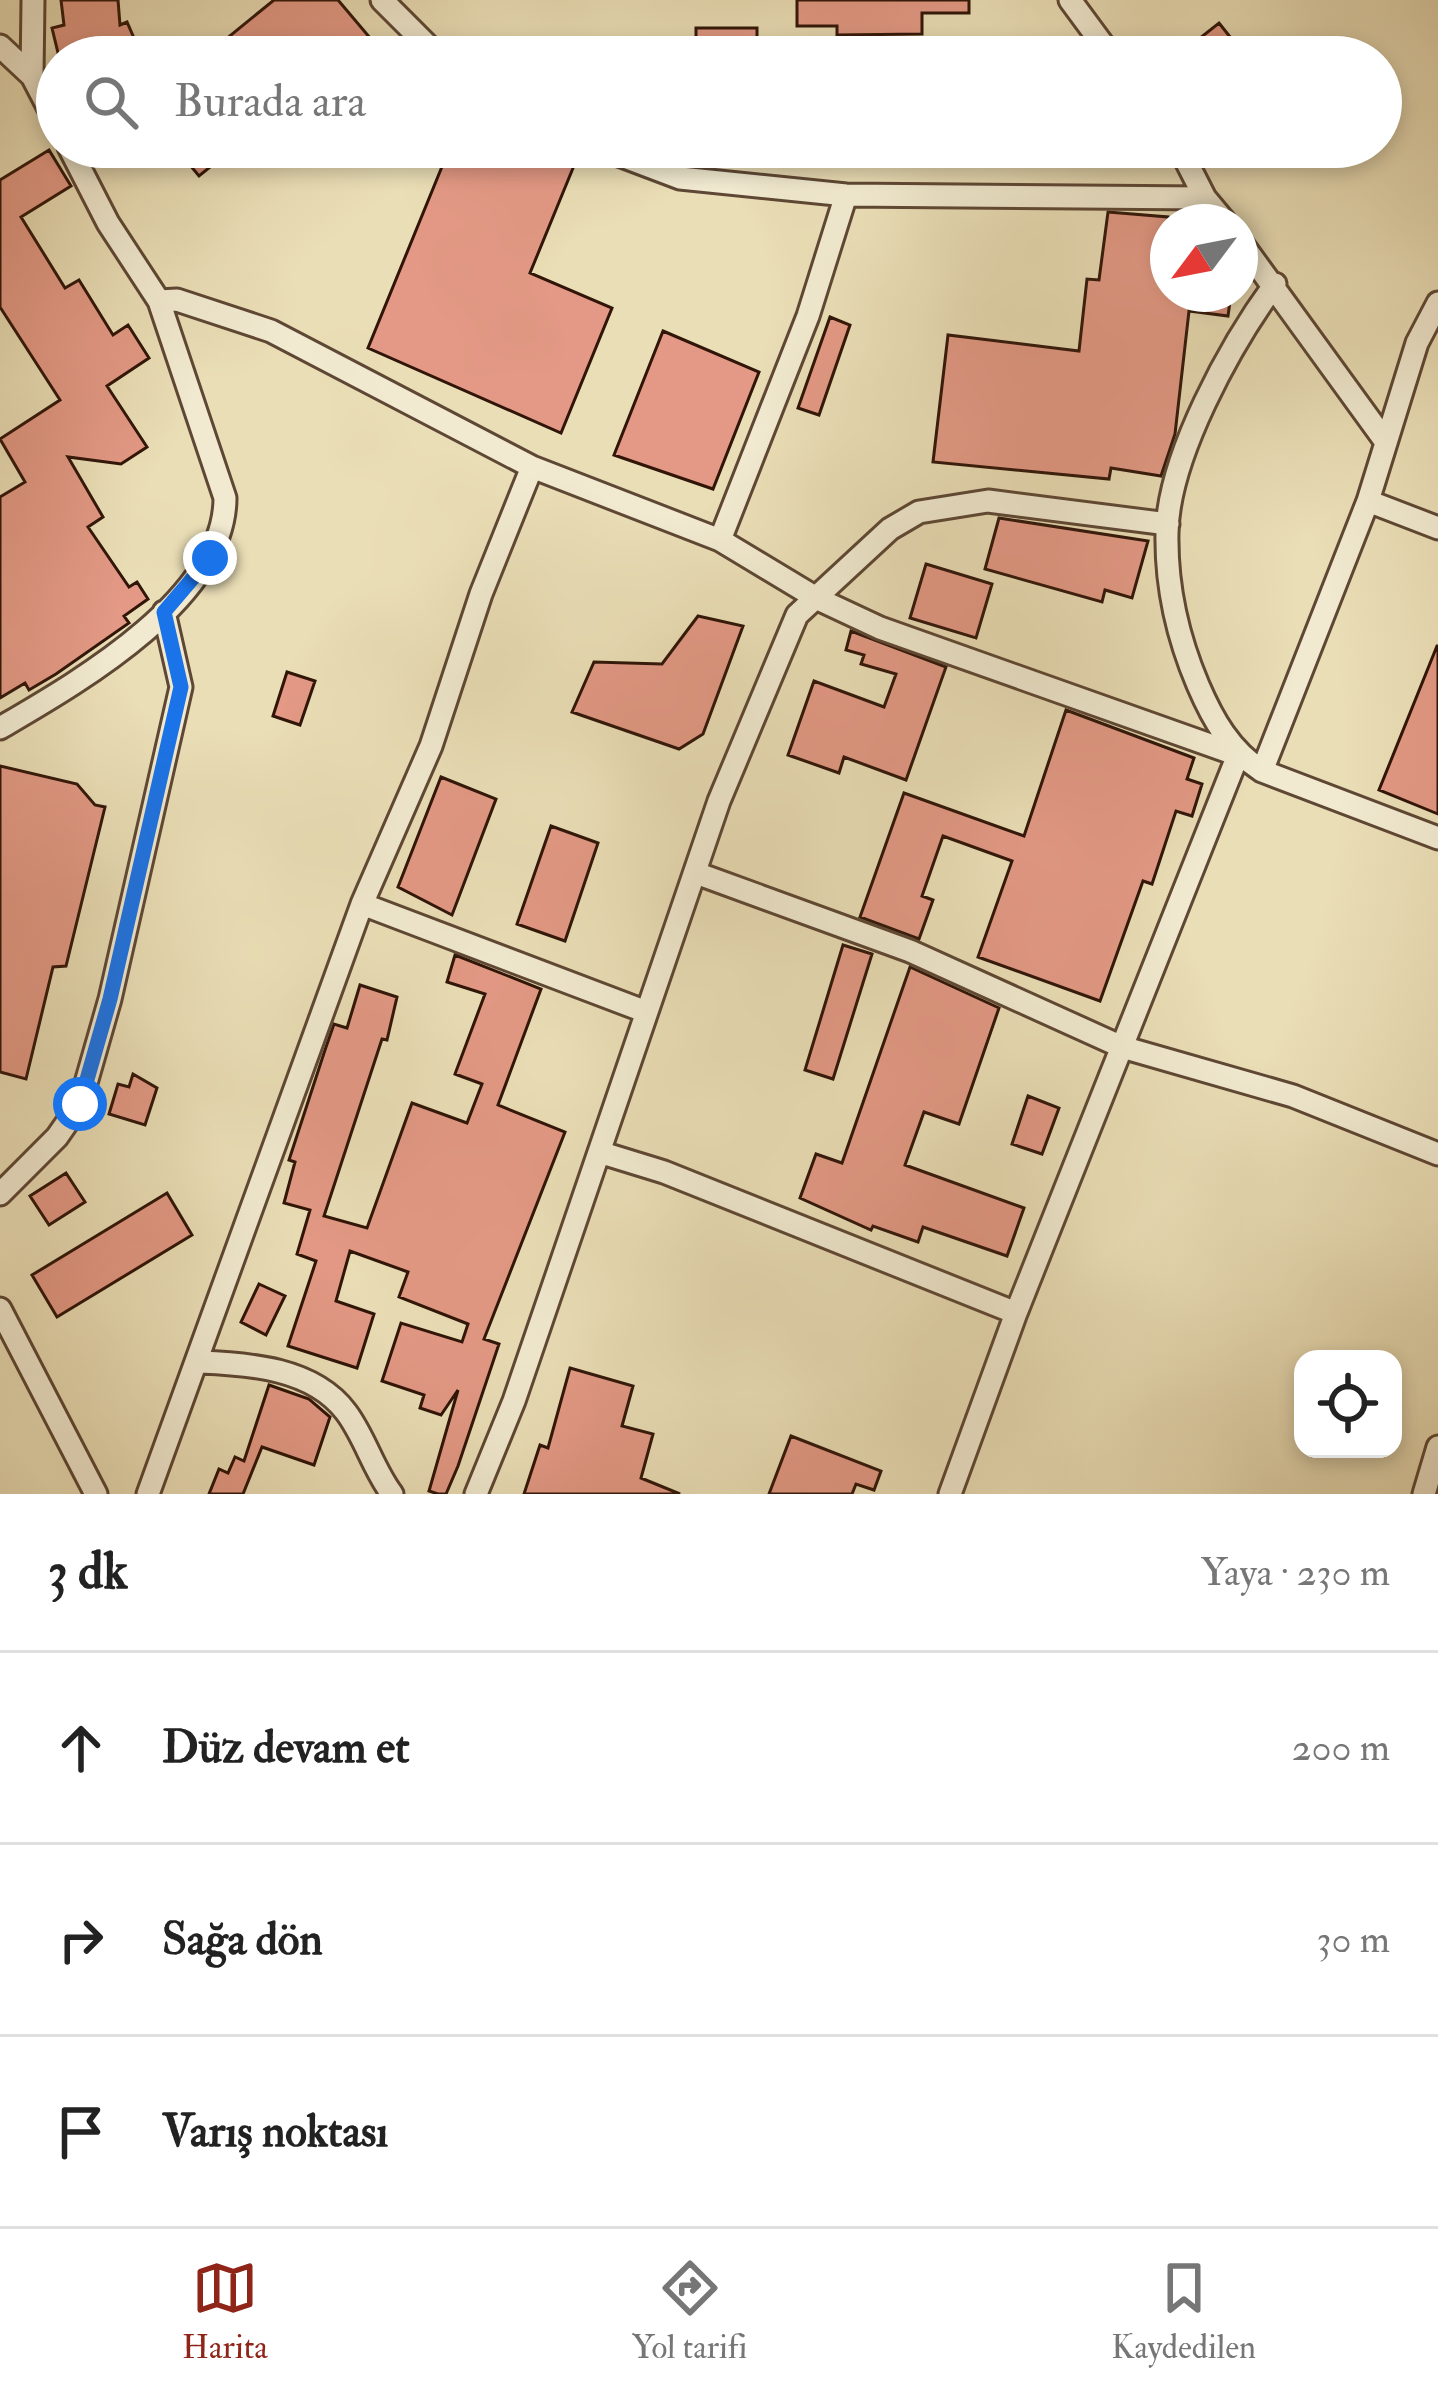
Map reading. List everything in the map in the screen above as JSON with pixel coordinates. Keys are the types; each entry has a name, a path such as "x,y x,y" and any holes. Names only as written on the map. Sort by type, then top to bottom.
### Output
{"street":[{"path":"32,76 33,0"},
{"path":"382,0 419,36"},
{"path":"1070,0 1097,36"},
{"path":"0,46 36,84"},
{"path":"0,728 117,652 164,612 210,558 225,518 225,498 159,302 79,168"},
{"path":"654,168 680,178 846,195 1205,198"},
{"path":"1190,168 1210,204"},
{"path":"720,540 808,316 846,195"},
{"path":"1258,263 1383,438"},
{"path":"1238,755 1210,712 1185,656 1175,621 1168,524 1174,489 1238,334 1275,284"},
{"path":"159,302 177,300 271,331 532,467 720,540 818,599 880,628 1238,755 1262,771 1438,838"},
{"path":"1262,771 1368,501 1383,438 1417,343 1438,304"},
{"path":"148,1494 200,1362 362,904 431,746 482,594 532,467"},
{"path":"1368,501 1438,528"},
{"path":"476,1494 719,801 797,615 890,529 919,512 988,502 1168,524"},
{"path":"0,1194 57,1137 80,1104 110,999 181,687 164,612"},
{"path":"950,1494 1016,1313 1238,755"},
{"path":"697,872 910,951 1122,1047 1293,1096 1438,1154"},
{"path":"362,904 644,1012"},
{"path":"599,1152 664,1172 1016,1313"},
{"path":"0,1309 96,1494"},
{"path":"200,1362 258,1364 312,1384 345,1410 392,1494"},
{"path":"1424,1494 1438,1447"}],"building":[{"path":"61,0 118,0 120,25 127,22 133,36 54,36 52,28 64,25"},
{"path":"274,0 338,0 368,36 230,36"},
{"path":"797,0 969,0 969,13 922,13 922,34 837,35 837,26 797,26"},
{"path":"1219,23 1229,36 1203,36"},
{"path":"696,28 757,28 757,36 696,36"},
{"path":"36,158 36,168 60,168 71,186 21,217 65,288 79,280 113,335 128,325 149,358 107,386 147,447 121,464 68,457 103,517 88,527 129,587 137,582 148,599 124,616 129,623 56,674 29,690 25,683 0,698 0,497 25,482 0,439 60,400 0,307 0,180"},
{"path":"441,168 573,168 530,273 612,308 561,433 368,348"},
{"path":"1108,212 1150,216 1150,312 1189,312 1175,434 1161,476 1111,468 1109,479 933,462 948,335 1079,351 1087,279 1099,280"},
{"path":"830,317 850,325 819,415 798,408"},
{"path":"663,331 759,372 713,489 614,455"},
{"path":"999,518 1148,541 1132,598 1105,590 1102,602 985,569"},
{"path":"926,564 992,584 976,638 910,618"},
{"path":"698,616 743,626 703,734 679,749 572,712 594,662 662,664"},
{"path":"851,631 946,667 906,780 844,757 839,773 788,755 814,681 884,707 896,674 861,664 864,655 846,650"},
{"path":"1438,646 1438,814 1379,790"},
{"path":"287,672 315,681 300,725 273,716"},
{"path":"1066,710 1194,758 1187,779 1202,784 1192,816 1176,811 1152,884 1143,881 1100,1001 978,957 1012,861 943,836 922,896 933,900 919,939 860,917 904,793 1024,836"},
{"path":"0,766 77,784 95,805 105,807 66,966 53,967 26,1079 0,1072"},
{"path":"441,777 496,799 452,915 398,887"},
{"path":"551,826 598,843 565,941 517,924"},
{"path":"843,945 872,954 833,1079 805,1070"},
{"path":"455,955 541,989 498,1105 565,1132 484,1339 499,1344 458,1466 446,1494 438,1494 429,1491 458,1390 441,1415 420,1408 424,1395 382,1381 401,1323 462,1342 468,1324 399,1297 408,1272 350,1251 336,1301 374,1314 357,1368 288,1346 316,1261 297,1254 310,1210 284,1203 295,1162 289,1160 334,1024 347,1028 360,985 397,997 387,1040 382,1039 324,1216 367,1228 412,1103 467,1123 482,1084 455,1074 485,994 447,982"},
{"path":"910,967 999,1008 959,1124 924,1112 905,1165 1024,1208 1007,1256 923,1227 918,1242 873,1226 871,1230 800,1198 816,1154 842,1163"},
{"path":"133,1074 157,1088 145,1125 109,1114 118,1084 129,1087"},
{"path":"1028,1096 1059,1108 1042,1154 1012,1144"},
{"path":"66,1173 85,1202 49,1225 30,1196"},
{"path":"167,1193 192,1235 57,1317 32,1275"},
{"path":"259,1284 285,1296 266,1335 241,1322"},
{"path":"570,1368 633,1386 622,1426 653,1434 641,1478 680,1494 524,1494 540,1445 548,1448"},
{"path":"269,1385 309,1399 330,1417 314,1465 262,1447 243,1494 209,1494 219,1469 228,1473 235,1457 244,1461"},
{"path":"791,1436 881,1471 874,1490 856,1484 852,1494 769,1494"}],"route":[{"path":"80,1104 114,983 181,687 164,612 210,558"}]}
